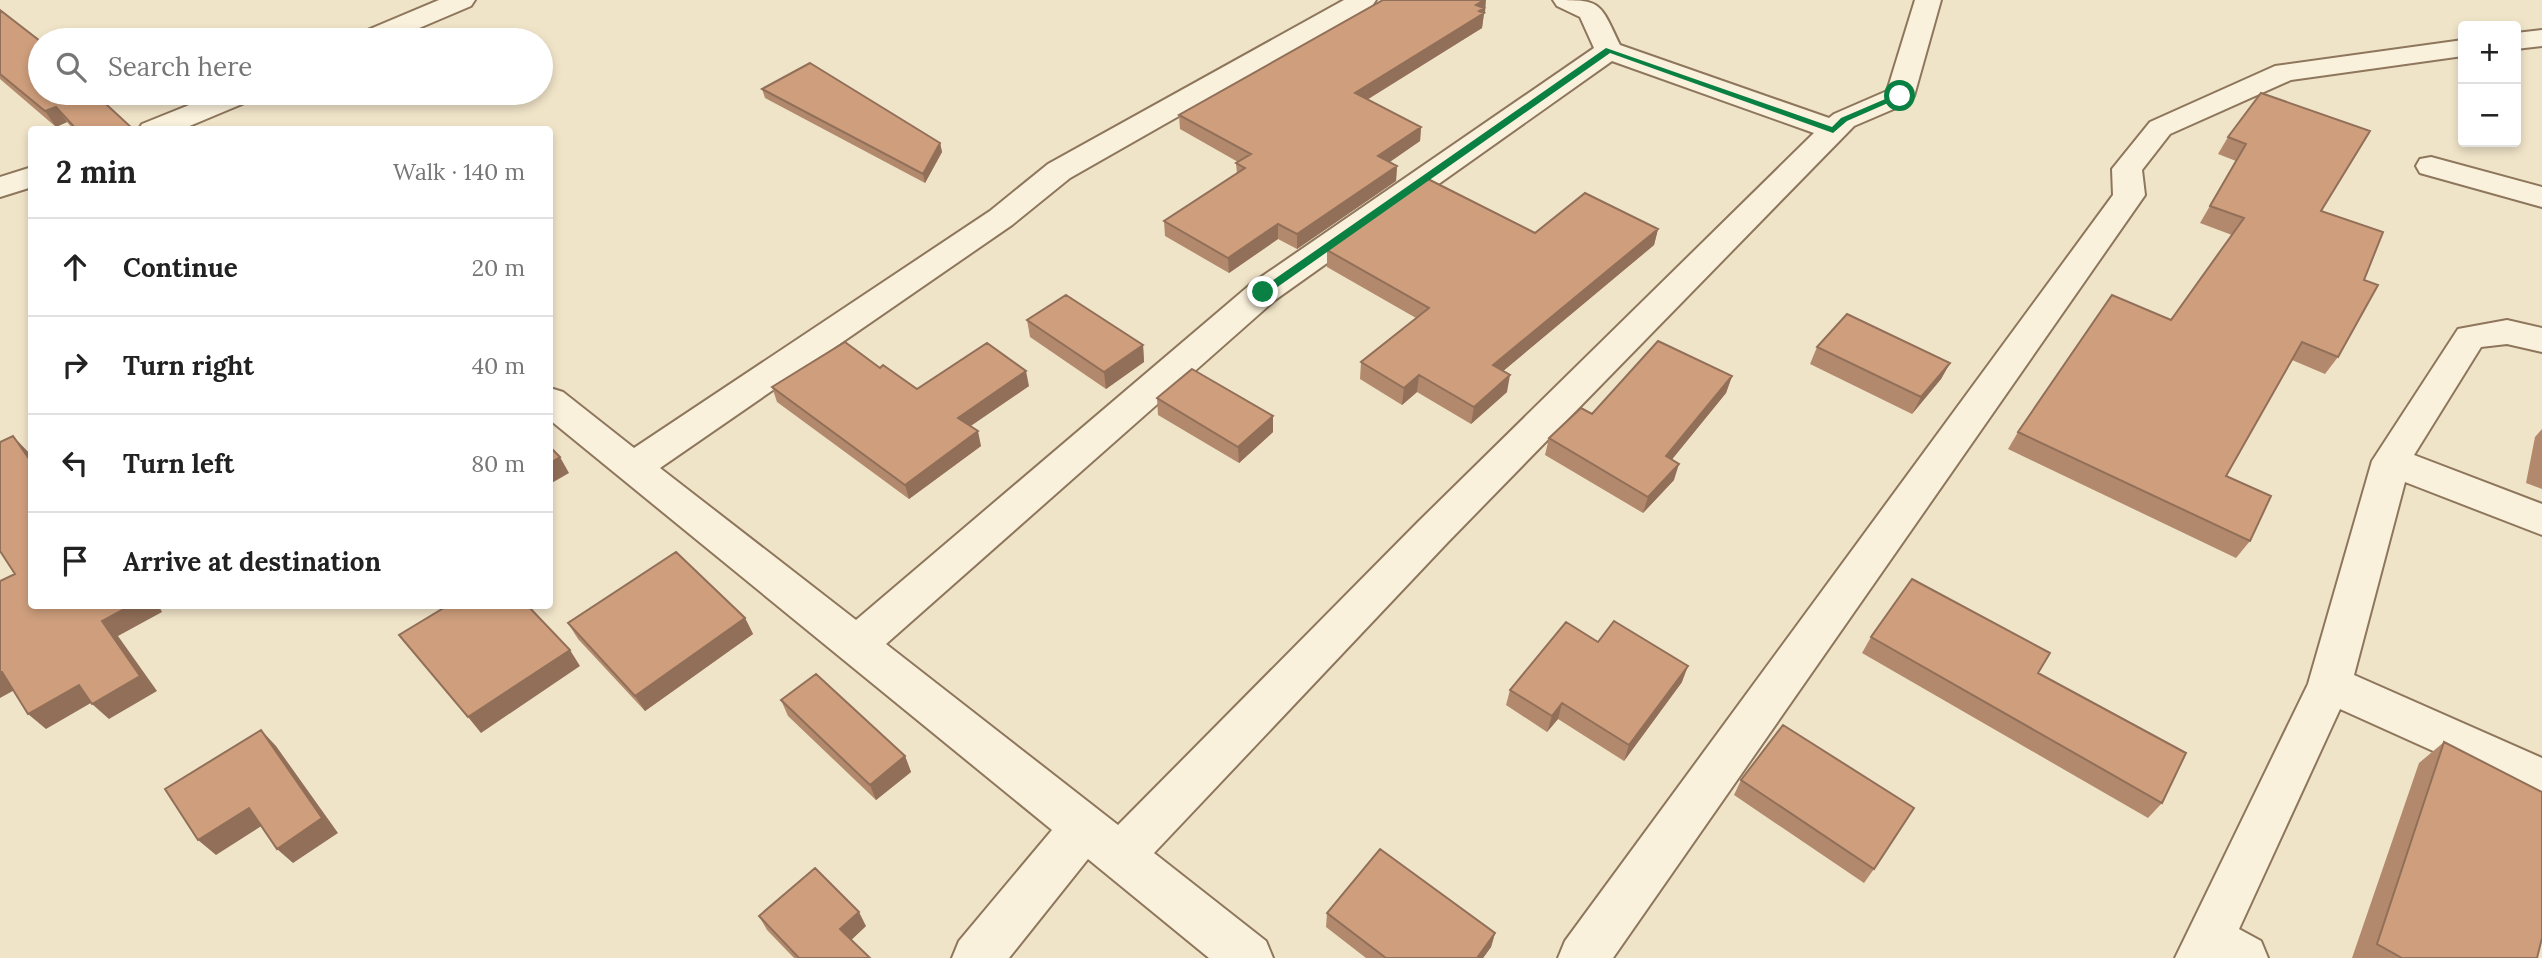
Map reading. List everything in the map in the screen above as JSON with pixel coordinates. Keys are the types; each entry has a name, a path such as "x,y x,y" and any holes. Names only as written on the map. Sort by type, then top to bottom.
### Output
{"street":[{"path":"396,28 462,0"},
{"path":"632,468 1001,218 1059,171 1363,0"},
{"path":"1566,0 1591,12 1609,50 1833,130"},
{"path":"977,958 1433,532 1833,130 1844,120 1900,96 1928,0"},
{"path":"2521,40 2542,38"},
{"path":"1583,958 2129,195 2127,169 2160,128 2285,72 2458,49"},
{"path":"855,646 1263,292 1609,50"},
{"path":"177,126 201,122 226,105"},
{"path":"2431,166 2542,197"},
{"path":"0,188 28,178"},
{"path":"2218,952 2330,684 2391,461 2470,337 2507,332 2542,340"},
{"path":"553,403 1248,958"},
{"path":"2391,461 2542,520"},
{"path":"2330,684 2542,780"}],"building":[{"path":"1383,0 1484,0 1476,5 1484,8 1479,11 1484,13 1355,93 1421,127 1378,156 1397,166 1297,234 1278,224 1228,258 1164,221 1245,168 1236,163 1251,154 1179,115"},
{"path":"0,10 28,32 28,97 0,74"},
{"path":"810,63 940,143 923,174 762,89"},
{"path":"2261,93 2370,131 2321,211 2383,232 2364,280 2378,285 2338,357 2302,342 2226,476 2271,496 2250,541 2018,432 2112,295 2171,320 2244,218 2210,206 2246,144 2228,137"},
{"path":"38,105 107,105 130,126 73,126 56,107 45,111"},
{"path":"1428,179 1535,233 1585,193 1658,229 1493,365 1510,375 1474,407 1419,375 1404,388 1361,362 1429,308 1327,250"},
{"path":"1066,295 1143,345 1104,372 1027,320"},
{"path":"1847,314 1950,363 1921,397 1817,347"},
{"path":"1658,341 1732,376 1666,456 1679,464 1648,497 1549,438 1581,408 1592,414"},
{"path":"845,342 880,368 883,365 917,389 987,343 1026,371 958,418 978,431 905,485 772,387"},
{"path":"1192,369 1273,416 1238,447 1157,398"},
{"path":"13,436 28,457 28,609 124,609 102,621 140,676 92,704 79,685 28,714 0,672 0,581 15,574 0,551 0,442"},
{"path":"553,450 560,457 553,461"},
{"path":"676,552 745,618 635,696 568,623"},
{"path":"1912,579 2050,653 2038,673 2186,753 2162,803 1871,637"},
{"path":"442,609 531,609 570,650 468,717 399,635"},
{"path":"1614,621 1688,666 1629,745 1562,703 1552,716 1510,690 1566,622 1598,642"},
{"path":"816,674 905,756 870,785 781,700"},
{"path":"1783,725 1914,808 1874,869 1741,780"},
{"path":"261,730 322,818 277,849 249,808 198,840 165,789"},
{"path":"2444,742 2542,792 2542,938 2537,958 2402,958 2377,944"},
{"path":"1380,849 1495,933 1477,958 1386,958 1327,913"},
{"path":"815,868 859,912 840,929 870,958 799,958 759,916"}],"route":[{"path":"1263,292 1609,50 1833,130 1844,120 1900,96"}]}
